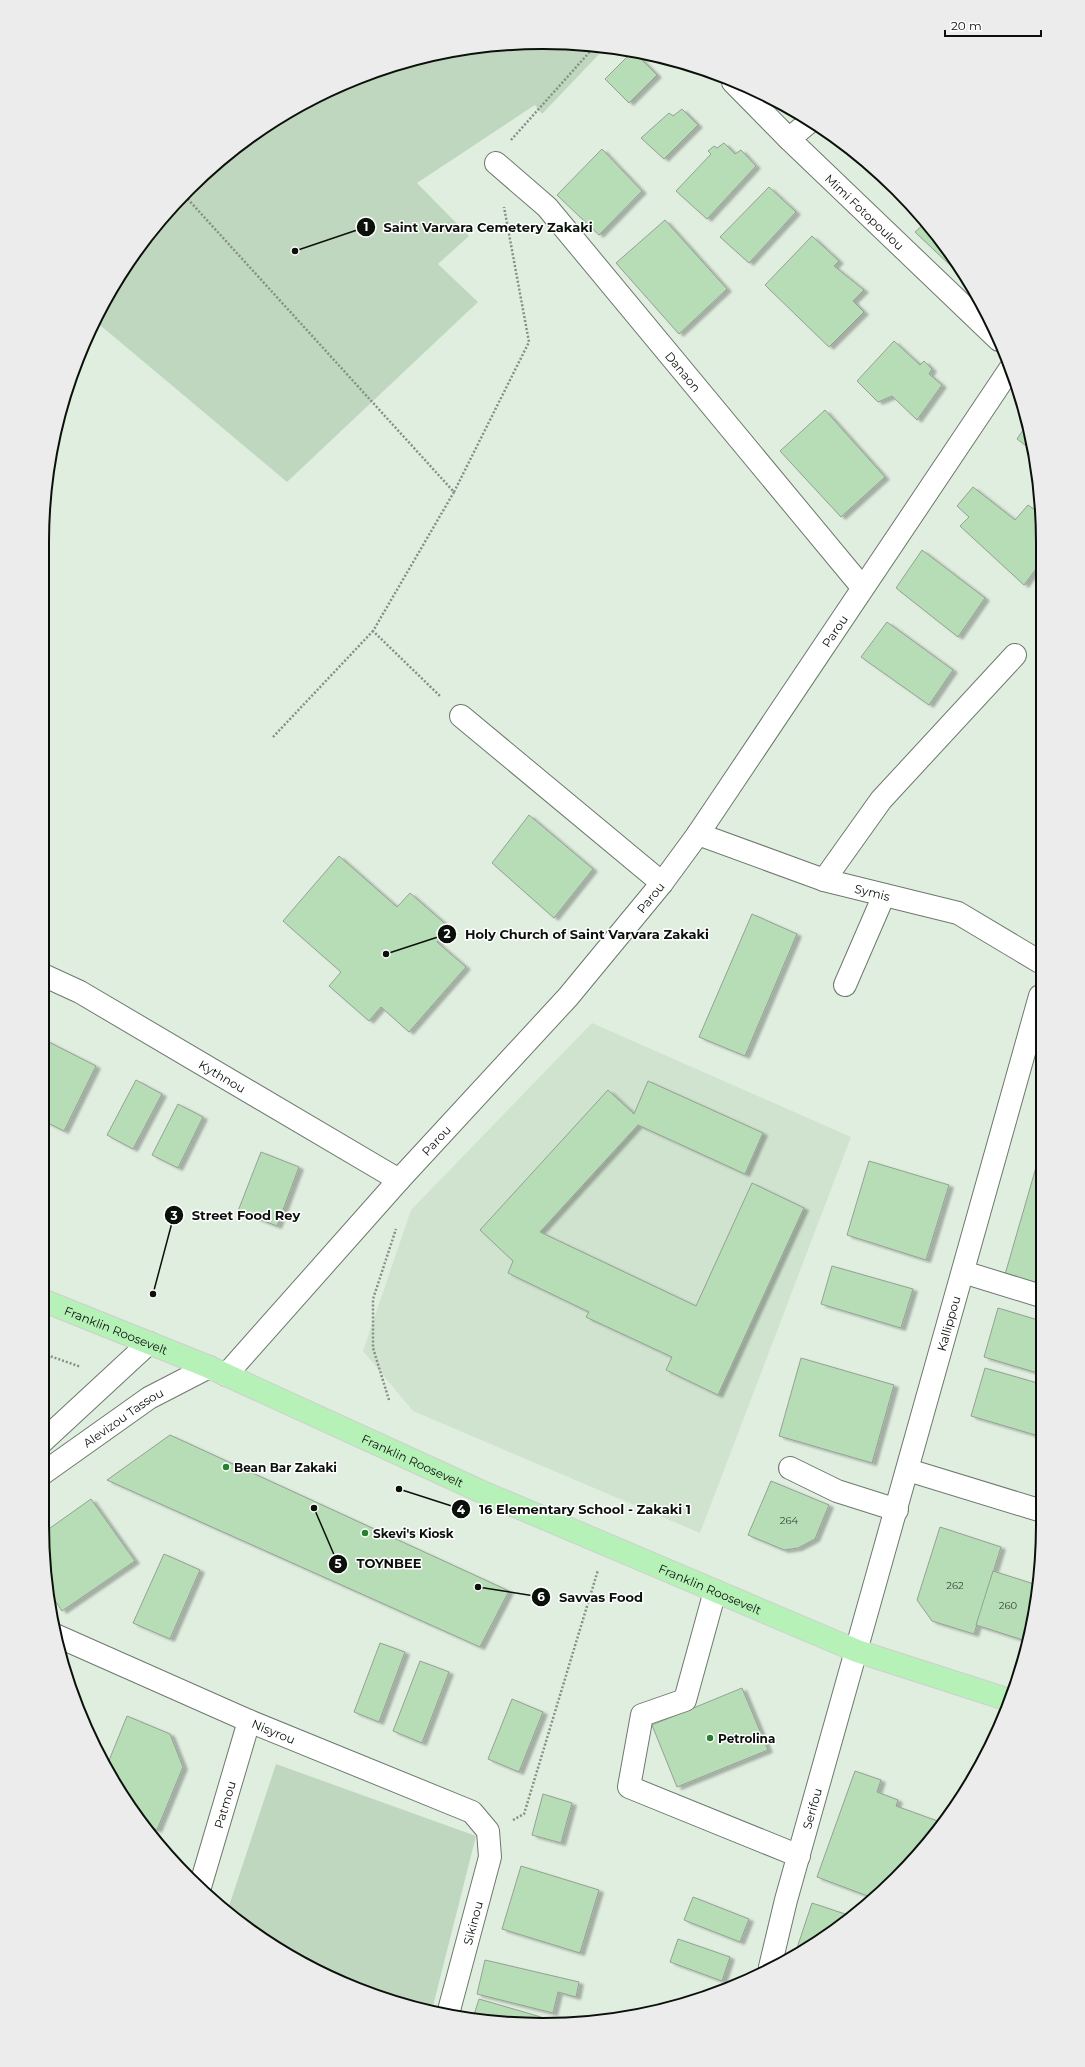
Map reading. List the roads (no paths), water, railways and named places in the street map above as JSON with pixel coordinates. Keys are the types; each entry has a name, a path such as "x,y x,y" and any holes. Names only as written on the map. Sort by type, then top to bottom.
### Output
{"main road":[{"name":"Franklin Roosevelt","path":"49,1303 217,1371 480,1491 857,1651 1004,1699"}],"street":[{"name":"Mimi Fotopoulou","path":"743,92 987,328"},
{"path":"790,139 806,125"},
{"name":"Danaon","path":"496,163 547,207 862,587"},
{"name":"Parou","path":"217,1371 399,1180 568,997 662,883 698,834 862,587 1006,375"},
{"path":"824,880 881,800 1015,655"},
{"path":"461,716 662,883"},
{"name":"Symis","path":"698,834 824,880 958,913 1036,960"},
{"path":"845,985 884,895"},
{"name":"Kythnou","path":"49,978 80,992 399,1180"},
{"name":"Kallippou","path":"857,1651 1036,1010"},
{"path":"963,1272 1036,1294"},
{"path":"49,1436 149,1343"},
{"name":"Alevizou Tassou","path":"49,1469 149,1398 217,1371"},
{"path":"790,1468 837,1491 897,1510"},
{"path":"908,1470 1036,1509"},
{"path":"715,1591 685,1700 642,1715 629,1787 799,1856"},
{"name":"Nisyrou","path":"62,1638 249,1721 472,1812 488,1832"},
{"name":"Serifou","path":"772,1961 799,1856 857,1651"},
{"name":"Patmou","path":"202,1881 249,1721"},
{"name":"Sikinou","path":"449,2010 490,1857 488,1832"}],"place":[{"name":"Saint Varvara Cemetery Zakaki","path":"295,251"},
{"name":"Holy Church of Saint Varvara Zakaki","path":"386,954"},
{"name":"Street Food Rey","path":"153,1294"},
{"name":"Bean Bar Zakaki","path":"226,1467"},
{"name":"16 Elementary School - Zakaki 1","path":"399,1489"},
{"name":"TOYNBEE","path":"314,1508"},
{"name":"Skevi's Kiosk","path":"365,1533"},
{"name":"Savvas Food","path":"478,1587"},
{"name":"Petrolina","path":"710,1738"}]}
